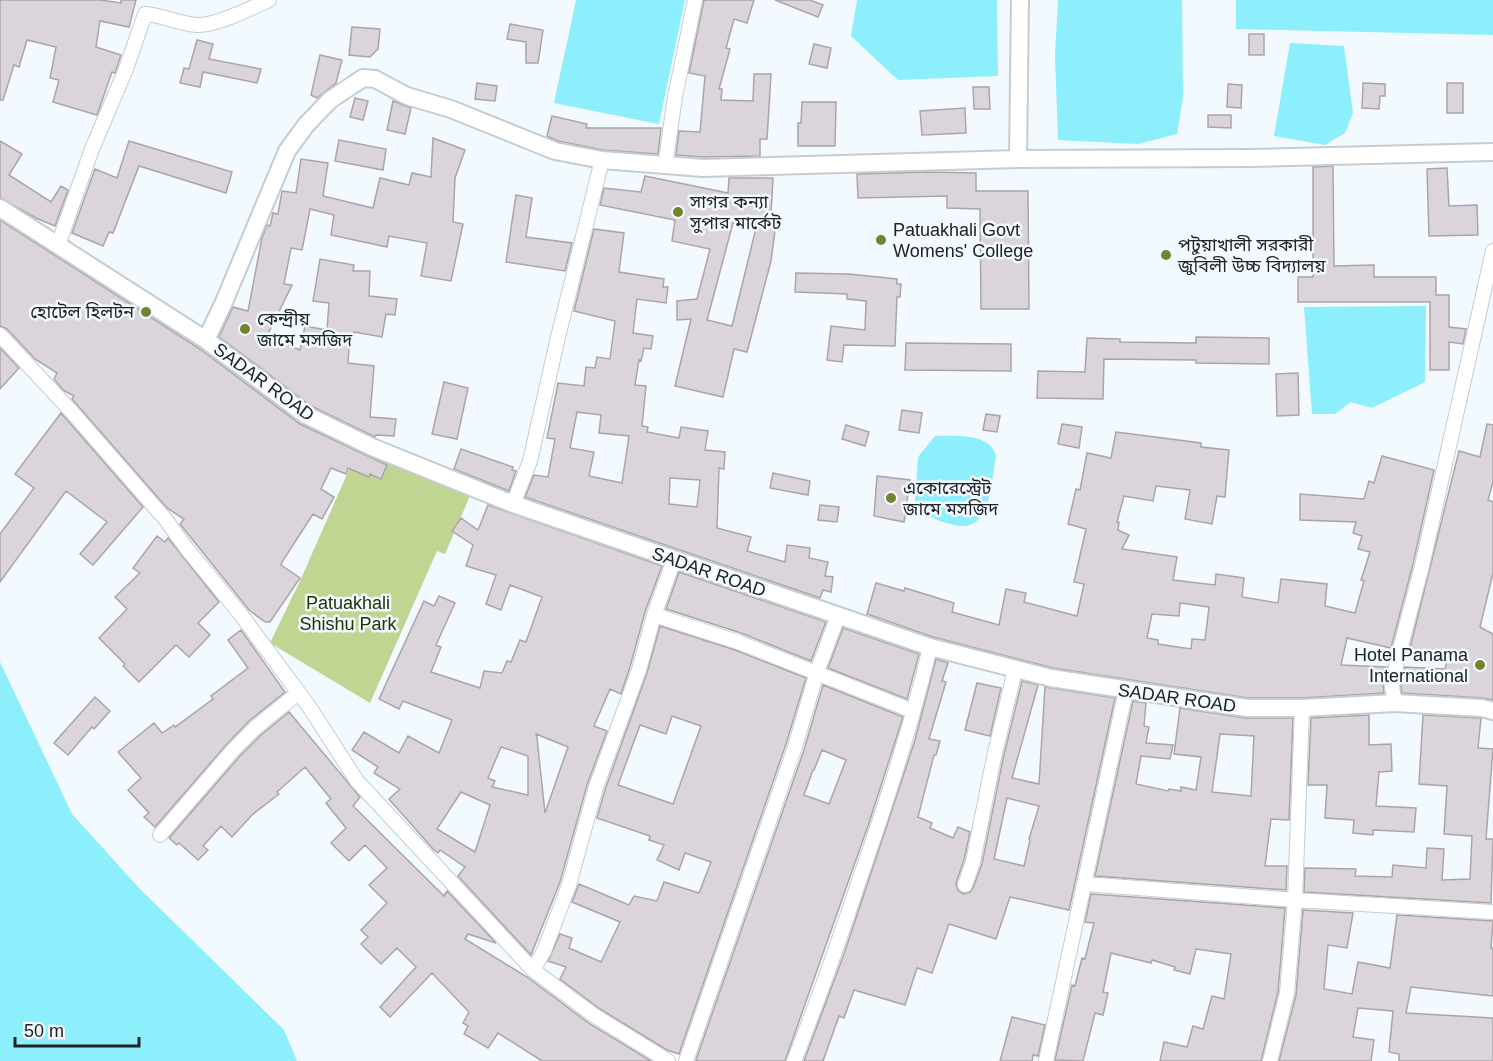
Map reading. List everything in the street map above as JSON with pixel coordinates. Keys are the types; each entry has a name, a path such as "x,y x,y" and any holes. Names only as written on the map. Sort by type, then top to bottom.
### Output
{"street":[{"path":"58,245 92,148 126,69 145,14 198,26 225,19 269,0"},
{"path":"665,166 675,97 695,0"},
{"path":"1018,159 1020,0"},
{"path":"206,340 287,151 306,125 330,100 363,78 375,79 407,96 451,109 555,151 602,160 665,166 703,168 1018,159 1249,158 1493,152"},
{"path":"513,504 530,461 558,336 602,160"},
{"name":"SADAR ROAD","path":"0,208 206,340 306,415 372,447 513,504 930,647 1051,678 1247,708 1395,704 1482,708 1493,711"},
{"path":"1395,704 1392,687 1398,657 1489,290 1493,251"},
{"path":"0,335 72,412 166,520 242,616 298,693 357,781 533,970 595,1016 668,1061"},
{"path":"533,970 544,951 570,885 596,787 639,670 654,615 674,560"},
{"path":"654,615 738,642 913,711"},
{"path":"686,1061 838,616"},
{"path":"794,1061 829,969 883,812 930,647"},
{"path":"965,885 973,862 993,757 1015,670"},
{"path":"1046,1061 1126,690"},
{"path":"160,835 248,735 298,693"},
{"path":"1270,1061 1287,993 1295,900 1302,708"},
{"path":"1085,884 1493,912"}],"green space":[{"name":"Patuakhali Shishu Park","path":"359,447 470,496 445,554 437,551 370,703 270,643"}],"water":[{"path":"576,0 685,0 659,124 554,103"},
{"path":"857,0 997,0 998,76 898,80 851,36"},
{"path":"1058,0 1182,0 1183,97 1177,134 1138,144 1058,140 1055,56"},
{"path":"1236,0 1493,0 1493,35 1236,29"},
{"path":"1290,43 1344,46 1353,113 1345,133 1325,145 1274,136"},
{"path":"1426,306 1425,382 1372,408 1351,402 1335,414 1312,414 1304,307"},
{"path":"935,436 971,437 987,443 996,456 991,492 983,514 976,522 967,526 954,525 936,519 915,501 918,457"},
{"path":"0,662 72,814 139,888 284,1030 297,1061 0,1061"}],"building":[{"path":"0,0 100,0 121,3 121,0 136,0 129,27 100,21 96,47 121,55 115,73 112,72 97,115 53,102 59,80 50,78 56,47 27,40 19,67 14,65 3,100 0,100"},
{"path":"704,0 754,0 747,23 734,19 726,48 730,49 719,89 722,89 721,100 753,101 754,74 771,74 767,139 760,139 760,156 676,155 679,131 700,132 705,76 689,73"},
{"path":"775,0 810,0 823,5 818,17"},
{"path":"510,24 543,30 538,63 526,63 526,42 507,39"},
{"path":"352,27 380,29 378,49 370,57 349,55"},
{"path":"1249,34 1264,34 1264,55 1249,55"},
{"path":"197,40 213,44 209,59 261,69 257,83 203,72 200,87 180,83 184,68 189,69"},
{"path":"814,44 831,48 827,68 809,64"},
{"path":"320,55 342,60 336,83 317,98 311,95"},
{"path":"477,83 497,86 495,101 475,99"},
{"path":"1363,83 1385,84 1385,96 1380,96 1379,109 1362,108"},
{"path":"1447,83 1463,83 1463,113 1447,113"},
{"path":"1228,84 1242,85 1241,108 1227,107"},
{"path":"973,87 989,87 990,109 974,109"},
{"path":"355,98 368,101 363,120 350,117"},
{"path":"393,101 411,108 405,134 387,130"},
{"path":"802,102 836,102 835,146 798,146 798,123 801,123"},
{"path":"965,108 966,133 922,135 920,111"},
{"path":"1208,115 1231,115 1231,128 1208,127"},
{"path":"552,116 587,124 586,128 661,128 658,154 603,150 558,141 547,136"},
{"path":"433,138 465,150 455,178 453,222 463,224 451,281 421,276 427,243 389,236 387,247 331,235 334,215 310,209 302,250 291,248 284,284 292,285 267,336 300,350 305,326 327,330 329,303 313,301 320,259 354,265 353,271 370,271 369,296 397,299 395,315 386,314 382,337 354,332 354,335 350,334 348,363 374,366 370,417 396,419 394,436 376,435 375,437 311,406 219,337 233,307 248,311 262,238 267,225 270,226 273,213 278,214 282,191 296,193 301,159 328,163 323,196 373,208 380,178 409,185 412,173 431,177"},
{"path":"339,140 386,149 383,170 335,161"},
{"path":"0,141 22,154 9,175 51,202 61,186 68,190 55,226 0,198"},
{"path":"129,141 232,172 226,193 139,166 113,233 109,232 103,246 72,233 95,169 117,178"},
{"path":"1333,166 1334,266 1374,265 1374,277 1436,277 1436,295 1449,295 1449,327 1466,329 1463,344 1449,342 1449,370 1430,370 1430,302 1298,302 1298,277 1313,277 1313,167"},
{"path":"1447,168 1449,206 1477,205 1478,235 1429,236 1427,169"},
{"path":"976,173 976,191 1028,191 1029,309 981,309 980,209 947,208 947,196 858,198 857,174"},
{"path":"645,176 728,193 729,178 773,178 771,214 777,215 771,261 747,352 734,349 723,397 675,386 691,319 677,320 677,301 697,299 710,249 672,241 675,220 600,205 604,188 641,192","holes":["733,223 756,228 732,326 707,320"]},
{"path":"516,195 532,198 526,237 572,243 565,271 506,262"},
{"path":"0,220 200,349 300,424 387,465 381,479 370,474 369,477 348,468 346,474 331,468 321,489 334,497 322,519 313,514 282,562 281,565 300,578 270,622 265,622 249,610 180,524 184,519 167,508 72,399 74,396 63,390 54,379 57,373 35,359 7,329 0,326"},
{"path":"594,229 624,233 619,272 664,279 663,287 668,287 666,303 637,299 633,333 653,336 651,349 644,348 641,361 639,360 635,385 646,386 642,426 648,427 647,432 679,438 681,427 708,431 705,450 725,452 724,469 719,468 717,528 751,537 747,551 785,562 787,545 810,548 809,558 828,562 825,576 833,577 831,592 823,590 820,598 525,497 534,475 548,477 555,439 547,438 558,383 584,386 586,367 595,368 597,357 610,359 615,321 574,311","holes":["577,412 601,415 599,433 629,436 622,483 589,476 594,452 570,448","670,478 700,480 697,507 669,504"]},
{"path":"796,273 849,274 897,279 897,284 901,284 900,297 897,297 895,346 844,345 842,362 827,360 831,326 865,330 866,301 847,299 847,294 795,292"},
{"path":"1196,337 1269,338 1269,364 1104,359 1103,399 1037,398 1038,371 1085,372 1087,338 1120,339 1120,342 1196,343"},
{"path":"906,343 1011,344 1011,371 905,370"},
{"path":"0,348 19,368 0,389"},
{"path":"1298,373 1299,415 1277,416 1276,374"},
{"path":"444,382 468,388 457,439 432,434"},
{"path":"902,410 922,413 919,433 899,430"},
{"path":"61,413 143,507 93,565 80,554 107,522 66,491 0,582 0,534 34,488 15,474"},
{"path":"986,414 1000,416 997,432 983,430"},
{"path":"1062,424 1082,427 1079,448 1058,444"},
{"path":"1487,424 1493,425 1493,482 1488,500 1493,502 1493,573 1480,627 1493,634 1493,700 1402,693 1405,667 1445,669 1447,660 1409,652 1459,451 1480,457"},
{"path":"846,425 869,432 865,446 842,439"},
{"path":"1116,432 1201,443 1201,447 1229,450 1225,497 1217,496 1212,524 1185,519 1190,490 1156,486 1153,501 1124,496 1117,522 1119,522 1118,530 1129,535 1122,549 1177,557 1173,580 1215,585 1216,574 1244,578 1242,597 1278,603 1281,579 1327,584 1325,606 1355,613 1364,581 1361,580 1370,552 1358,549 1362,536 1353,533 1356,522 1300,520 1300,494 1364,499 1369,481 1374,483 1382,456 1434,470 1391,648 1347,638 1341,665 1387,667 1383,685 1384,693 1302,698 1248,698 1053,668 933,637 867,614 876,583 904,591 905,588 954,603 952,612 999,625 1006,589 1026,593 1024,602 1077,616 1084,584 1074,582 1086,529 1068,524 1076,489 1080,490 1087,453 1111,458","holes":["1180,603 1209,607 1205,640 1192,639 1191,649 1158,644 1158,640 1147,638 1152,614 1179,616"]},
{"path":"461,449 513,467 512,470 516,471 509,491 454,469"},
{"path":"773,473 810,481 808,495 770,488"},
{"name":"একোরেস্ট্রেট জামে মসজিদ","path":"877,476 910,480 904,522 874,516"},
{"path":"488,505 662,566 645,612 621,694 610,689 594,726 607,731 587,785 560,882 531,955 458,876 465,867 440,850 438,853 433,849 389,799 400,789 374,773 378,767 352,750 364,732 399,753 408,736 439,753 452,720 403,701 399,709 379,699 424,601 434,606 439,596 455,603 436,645 441,647 431,672 480,688 484,671 502,673 507,661 511,662 520,640 526,642 542,597 510,585 501,610 486,604 496,575 466,566 473,545 452,531 461,518 478,530","holes":["536,734 568,747 545,813","501,747 528,756 528,795 492,787 495,781 488,778","461,792 490,805 475,852 437,829"]},
{"path":"820,505 839,507 837,522 818,520"},
{"path":"157,536 165,542 168,538 219,602 198,623 210,635 189,657 176,645 139,682 99,638 127,609 115,597 140,573 133,568"},
{"path":"679,572 826,622 811,661 741,633 666,609"},
{"path":"660,626 735,650 806,678 786,744 679,1054 667,1050 600,1009 560,979 566,967 548,961 560,934 572,938 569,948 601,962 620,922 572,902 579,884 629,905 634,896 657,901 664,882 699,893 711,862 685,853 679,870 657,860 664,845 649,840 650,836 597,818 647,673","holes":["672,716 701,726 673,804 618,785 640,725 666,734"]},
{"path":"843,628 919,654 907,699 828,668"},
{"path":"241,630 285,692 249,721 155,827 144,817 149,813 128,790 141,778 118,752 154,723 162,733 174,725 175,727 213,699 211,696 248,668 228,640"},
{"path":"936,659 948,663 942,681 946,682 929,739 940,741 936,755 934,755 918,817 932,823 930,828 953,838 958,827 970,832 956,883 958,890 963,894 970,892 973,888 982,864 1003,759 1022,681 1038,685 1012,778 1039,784 1045,687 1115,698 1069,910 1010,897 996,939 949,924 932,973 917,968 905,1005 854,990 844,1018 839,1016 823,1061 804,1061 844,954 915,740","holes":["1007,798 1039,806 1024,866 994,859"]},
{"path":"977,683 1001,688 990,736 965,730"},
{"path":"823,685 903,717 869,823 785,1061 698,1061 696,1060 804,750","holes":["822,750 846,760 829,804 804,795"]},
{"path":"95,697 110,711 94,729 92,727 68,755 54,743"},
{"path":"1133,701 1146,703 1144,726 1149,727 1146,743 1173,745 1170,759 1141,756 1136,784 1168,791 1169,789 1181,791 1181,787 1196,790 1201,757 1174,754 1180,708 1245,718 1293,718 1289,820 1271,819 1265,866 1287,866 1286,890 1095,876","holes":["1220,734 1254,736 1251,796 1212,792"]},
{"path":"289,712 360,797 353,806 444,896 447,891 496,943 468,934 465,939 527,977 590,1024 651,1061 542,1061 498,1033 488,1048 464,1034 468,1026 463,1023 469,1012 432,973 390,1017 380,1007 416,967 397,948 381,964 361,944 368,937 361,930 387,903 369,885 387,868 365,845 349,861 331,843 346,828 326,803 331,799 305,767 277,792 279,794 253,814 232,837 221,826 203,846 208,850 198,860 179,843 177,845 169,838 240,756"},
{"path":"1369,715 1369,745 1391,744 1392,771 1379,772 1376,806 1416,808 1414,832 1373,830 1373,835 1353,833 1354,820 1325,818 1327,785 1308,785 1311,718"},
{"path":"1423,715 1481,718 1478,748 1493,749 1486,839 1493,839 1491,903 1304,892 1305,868 1356,869 1355,876 1392,877 1393,865 1426,868 1427,848 1444,849 1442,880 1470,879 1472,836 1444,834 1447,786 1419,784"},
{"path":"1091,894 1285,908 1278,992 1261,1061 1160,1061 1164,1042 1187,1047 1193,1026 1203,1029 1212,996 1224,999 1231,954 1196,949 1190,974 1152,960 1151,963 1111,953 1103,992 1108,993 1103,1015 1095,1013 1083,1061 1055,1060 1072,985 1075,986 1082,958 1085,959 1094,923 1085,922"},
{"path":"1303,910 1353,913 1347,948 1328,945 1324,989 1352,994 1358,962 1390,968 1397,915 1493,921 1491,948 1493,948 1493,996 1411,987 1406,1013 1493,1018 1493,1061 1399,1061 1399,1054 1389,1052 1393,1011 1358,1008 1353,1037 1374,1040 1371,1061 1279,1061 1296,995"},
{"path":"1012,1017 1045,1025 1038,1056 1033,1055 1032,1061 1000,1061"}],"place":[{"name":"সাগর কন্যা সুপার মার্কেট","path":"678,212"},
{"name":"Patuakhali Govt Womens' College","path":"881,240"},
{"name":"পটুয়াখালী সরকারী জুবিলী উচ্চ বিদ্যালয়","path":"1166,255"},
{"name":"হোটেল হিলটন","path":"146,312"},
{"name":"কেন্দ্রীয় জামে মসজিদ","path":"245,329"},
{"name":"একোরেস্ট্রেট জামে মসজিদ","path":"891,498"},
{"name":"Hotel Panama International","path":"1480,665"}]}
